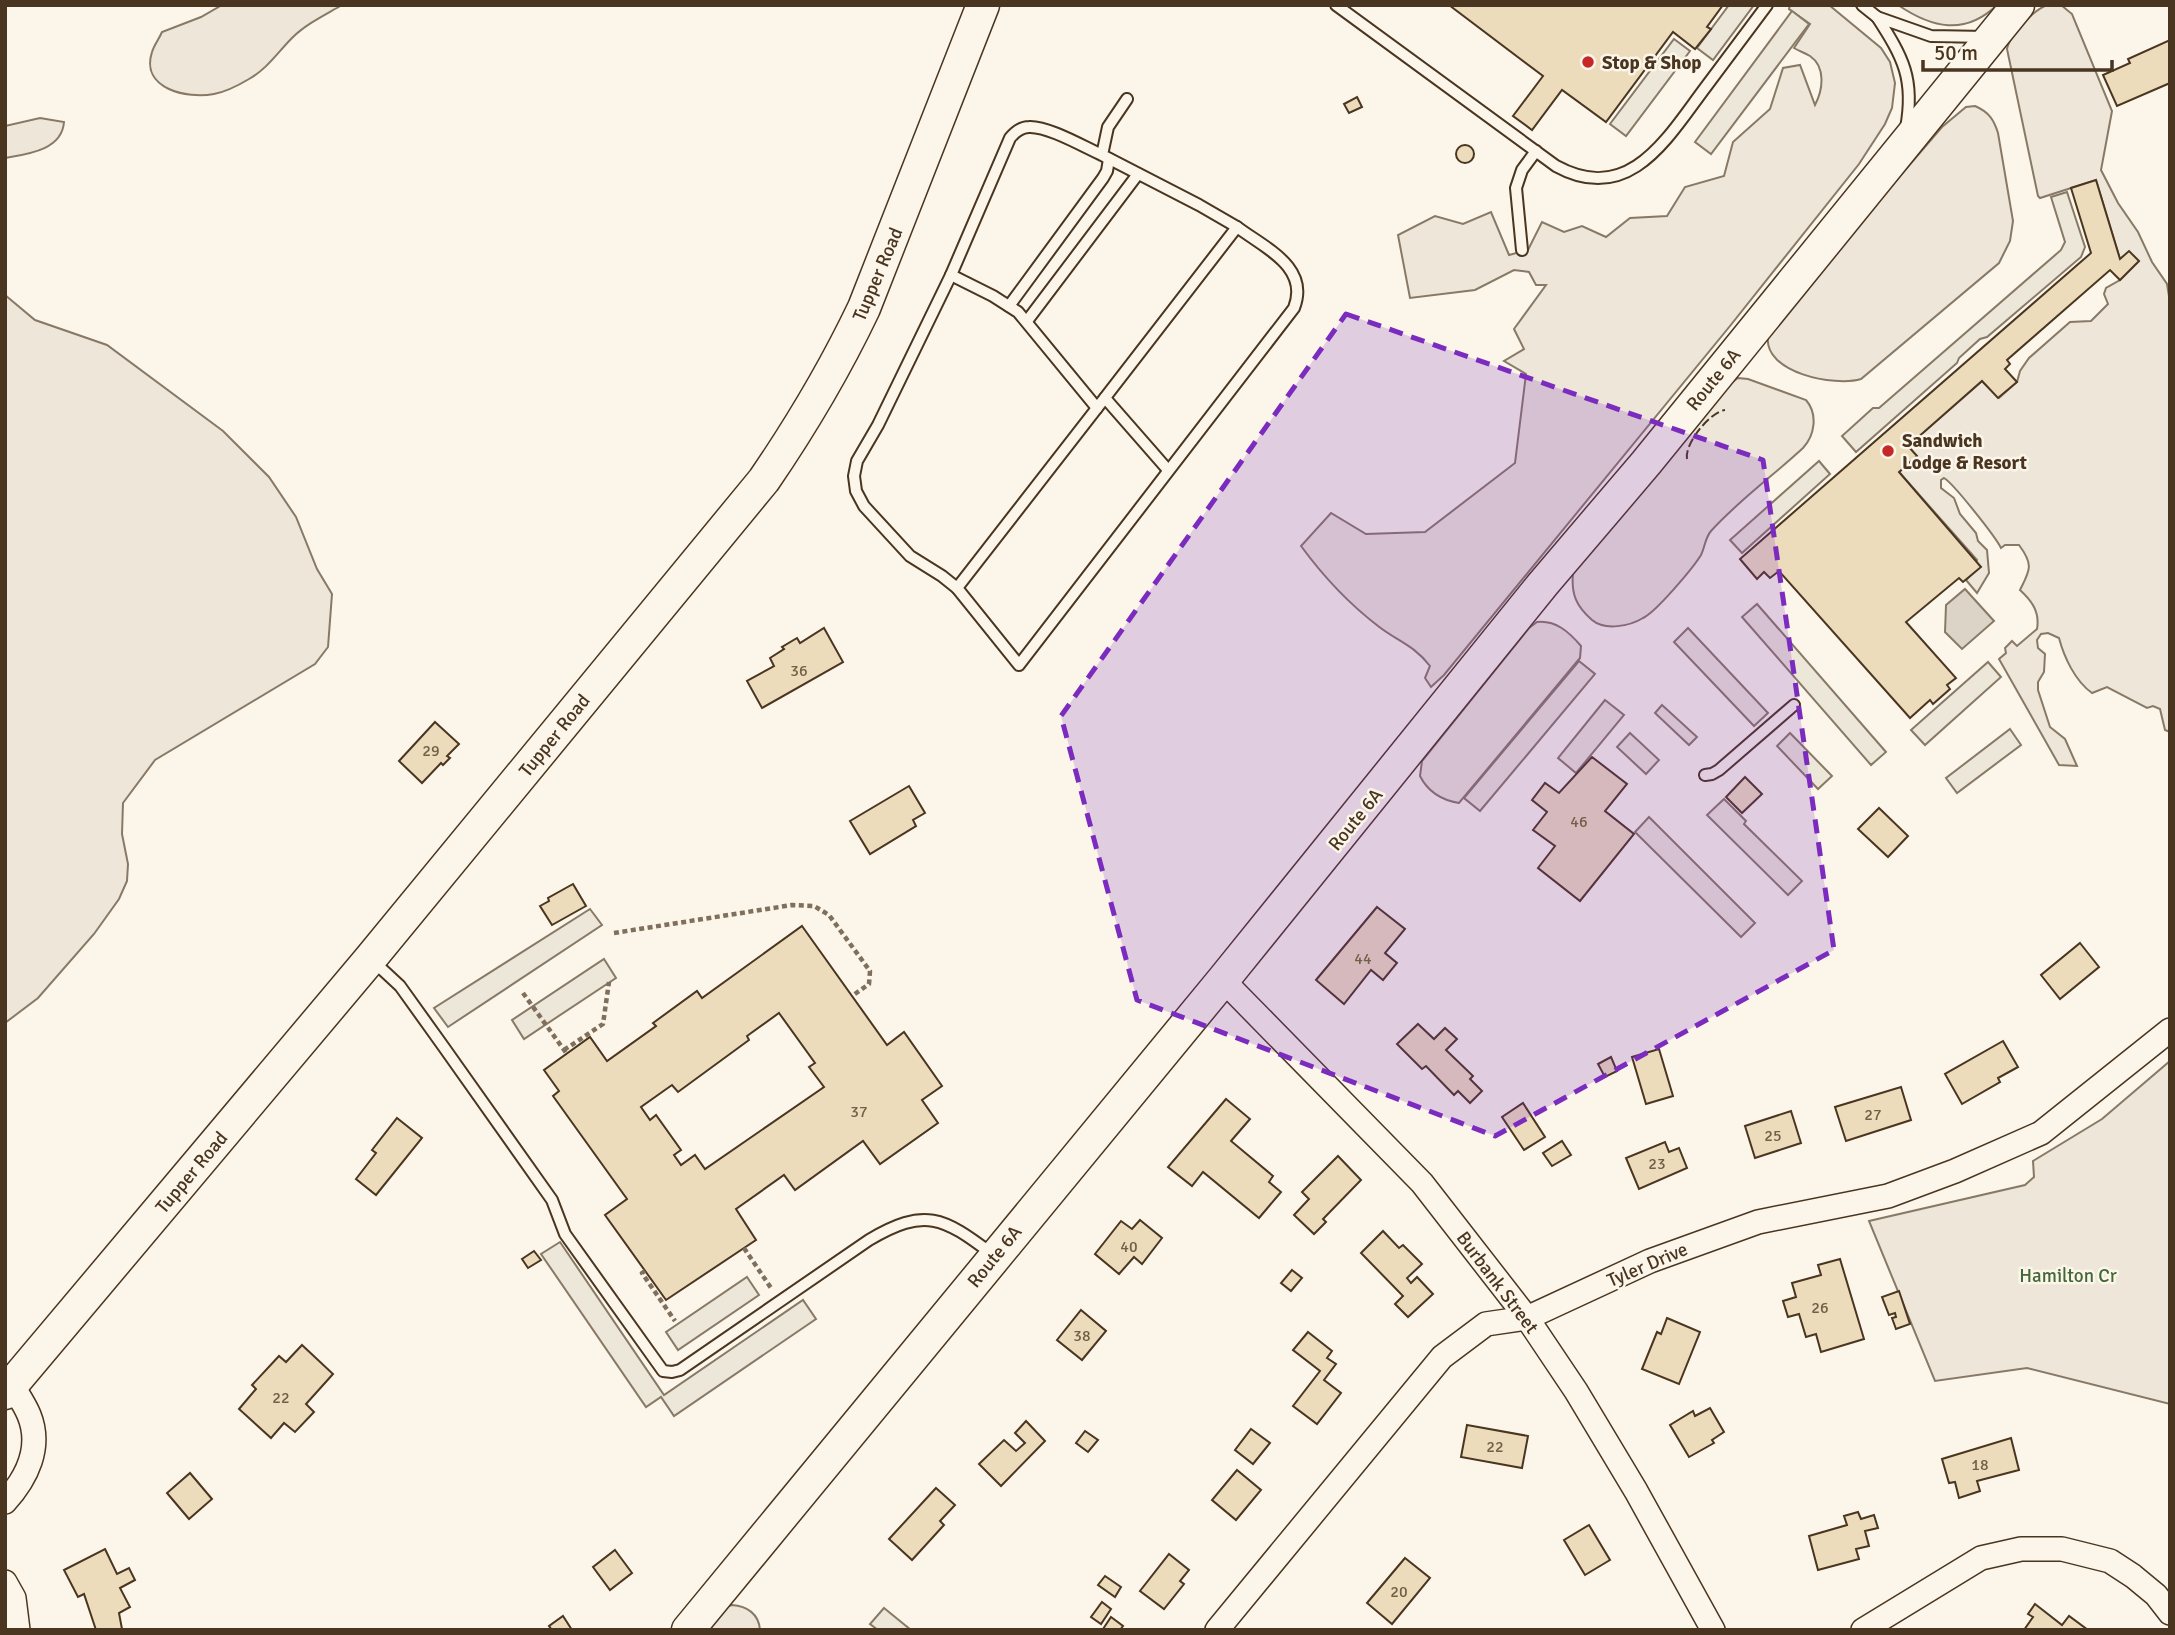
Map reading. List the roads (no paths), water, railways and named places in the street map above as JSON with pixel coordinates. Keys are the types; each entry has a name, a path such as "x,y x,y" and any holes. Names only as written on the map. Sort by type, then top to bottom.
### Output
{"main road":[{"name":"Tupper Road","path":"9,1389 370,959 764,480 806,420 864,308 984,5"},
{"name":"Route 6A","path":"688,1630 1223,980 2018,5"}],"street":[{"name":"Burbank Street","path":"1223,980 1422,1183 1527,1318 1603,1435 1713,1630"},
{"name":"Tyler Drive","path":"1217,1630 1442,1357 1486,1324 1527,1318 1650,1261 1758,1222 1888,1196 1955,1171 2041,1133 2170,1030"},
{"path":"5,1502 26,1477 34,1445 30,1416 9,1389"},
{"path":"1863,1630 1981,1558 2021,1549 2062,1549 2110,1561 2148,1589 2170,1613"},
{"path":"5,1582 14,1598 18,1630"}],"lane":[{"path":"1336,5 1536,151 1573,175 1589,179 1627,172 1644,161 1668,138 1767,5"},
{"path":"1862,5 1877,17 1905,64 1909,110 1903,147"},
{"path":"1877,17 1931,36 1992,37"},
{"path":"1009,306 1107,170 1105,157 1108,127 1127,99"},
{"path":"1027,127 1040,128 1105,157 1237,227 1291,268 1297,280 1299,294 1294,308 1019,665 957,589 910,556 864,506 856,491 854,475 857,461 878,425 951,275 1010,138 1027,127"},
{"path":"1522,250 1516,188 1522,170 1536,151"},
{"path":"1027,321 1138,174"},
{"path":"957,589 1237,227"},
{"path":"951,275 1009,306 1027,321 1097,408"},
{"path":"1105,398 1168,470"},
{"path":"1705,775 1719,770 1794,705"},
{"path":"370,959 394,979 451,1057 552,1200 565,1234 663,1371 680,1370 869,1240 894,1226 925,1219 953,1226 994,1256"}],"place":[{"name":"Stop & Shop","path":"1588,62"},
{"name":"Sandwich Lodge & Resort","path":"1888,451"}],"park label":[{"name":"Hamilton Cr","path":"2068,1275"}]}
